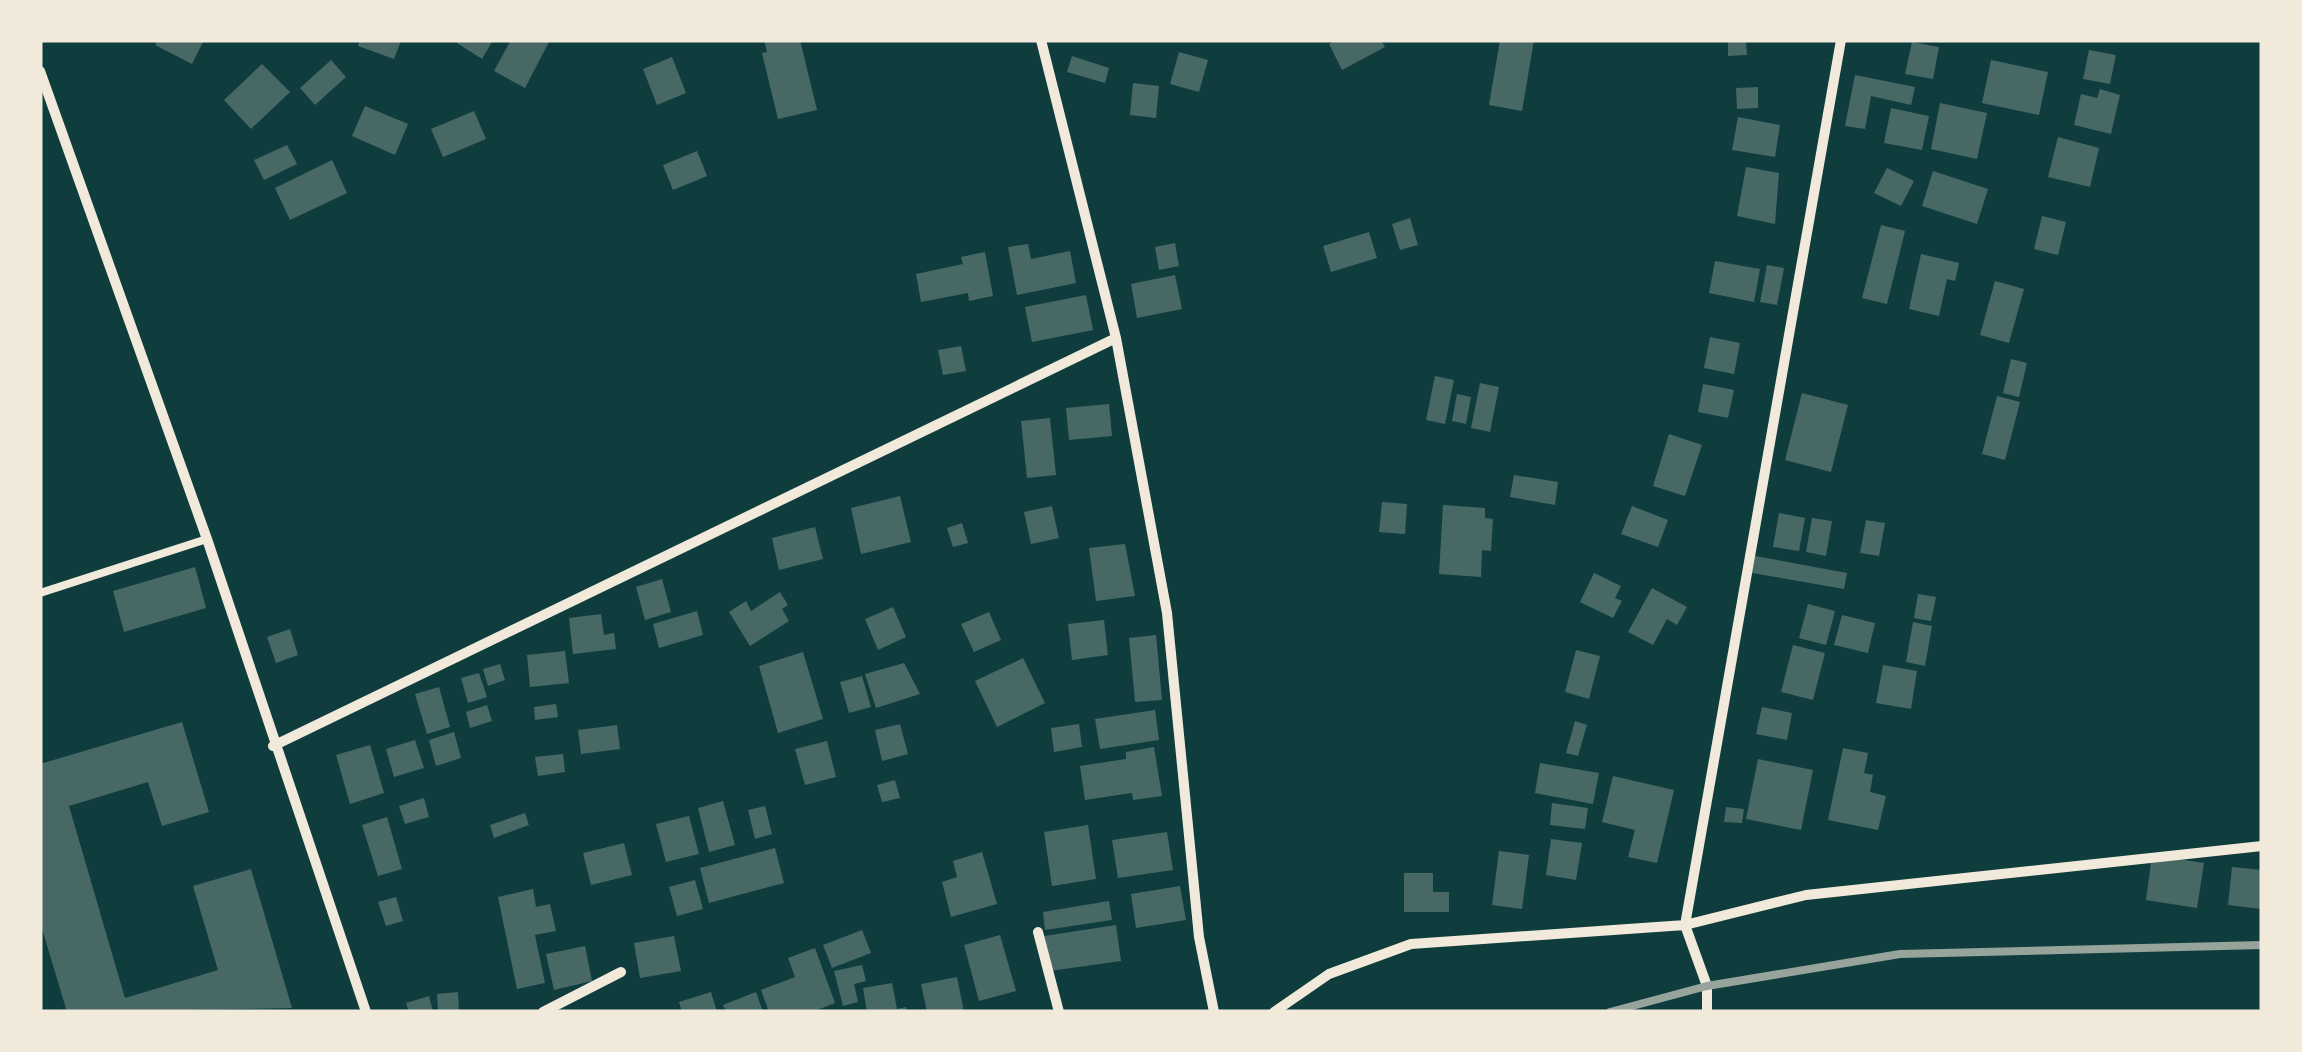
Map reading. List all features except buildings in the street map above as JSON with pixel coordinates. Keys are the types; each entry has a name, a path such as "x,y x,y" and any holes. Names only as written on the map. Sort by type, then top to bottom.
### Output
{"street":[{"path":"1041,40 1116,338 1167,613 1199,937 1214,1012"},
{"path":"1708,1012 1707,986 1685,924 1841,40"},
{"path":"40,71 207,539 273,746 366,1012"},
{"path":"273,746 1116,338"},
{"path":"1274,1012 1330,974 1411,944 1685,924 1806,895 2262,846"},
{"path":"1038,932 1059,1012"},
{"path":"543,1012 621,972"}],"lane":[{"path":"40,593 207,539"}],"railway":[{"path":"1610,1012 1707,986 1900,954 2262,945"}]}
